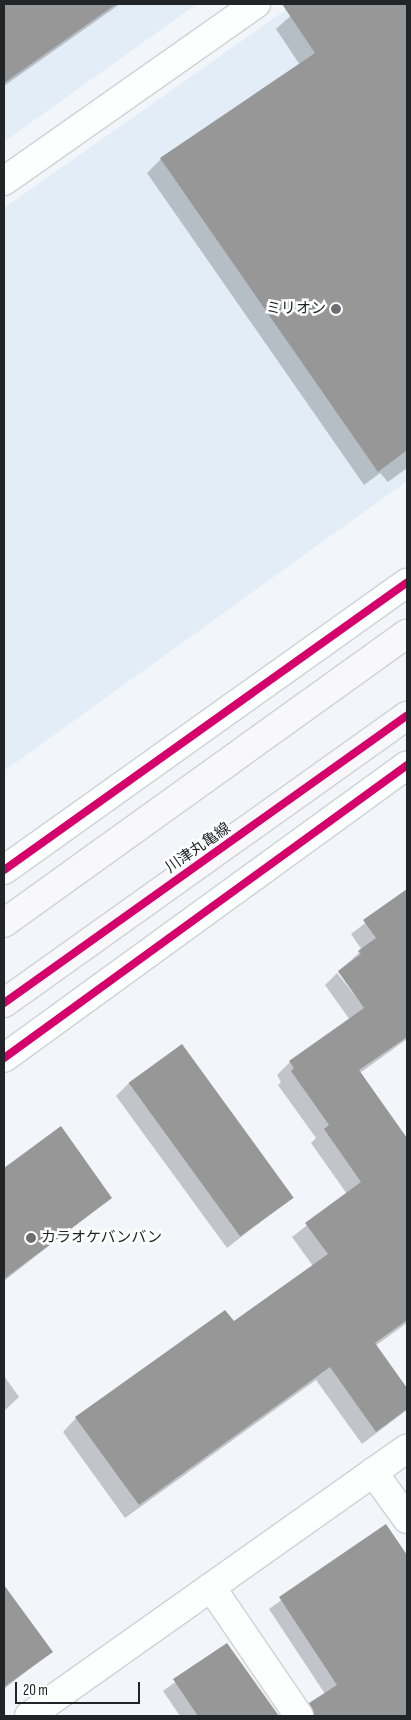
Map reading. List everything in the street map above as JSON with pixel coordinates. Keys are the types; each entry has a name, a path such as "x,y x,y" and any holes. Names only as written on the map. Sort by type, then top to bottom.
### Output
{"main road":[{"path":"4,923 407,633"},
{"name":"川津丸亀線","path":"4,1004 407,716"}],"street":[{"path":"4,181 256,4"},
{"path":"4,870 407,583"},
{"path":"4,1058 407,765"},
{"path":"29,1716 407,1448"},
{"path":"373,1472 407,1519"},
{"path":"211,1587 299,1716"}],"shaded area":[{"path":"4,4 197,4 4,142"},
{"path":"294,4 350,4 407,85 407,481 4,771 4,208"}],"building":[{"path":"4,4 116,4 4,83"},
{"name":"ミリオン","path":"282,4 407,4 407,450 378,472 160,158 315,53"},
{"path":"407,889 407,1037 359,1070 407,1138 407,1320 375,1343 407,1388 407,1409 376,1432 330,1367 139,1505 75,1417 225,1310 234,1321 328,1254 305,1223 361,1182 324,1129 329,1125 291,1071 294,1068 289,1061 364,1008 338,971 361,954 358,951 376,938 363,920"},
{"path":"182,1044 294,1198 240,1237 129,1083"},
{"name":"カラオケバンバン","path":"61,1126 112,1198 4,1279 4,1168"},
{"path":"386,1524 407,1555 407,1716 314,1716 309,1703 337,1685 279,1597"},
{"path":"4,1585 53,1652 4,1687"},
{"path":"227,1643 279,1716 198,1716 173,1679"}],"cycle path":[{"path":"4,870 407,583"},
{"path":"4,1003 407,716"},
{"path":"4,1058 407,765"}],"place":[{"name":"ミリオン","path":"336,309"},
{"name":"カラオケバンバン","path":"31,1238"}]}
